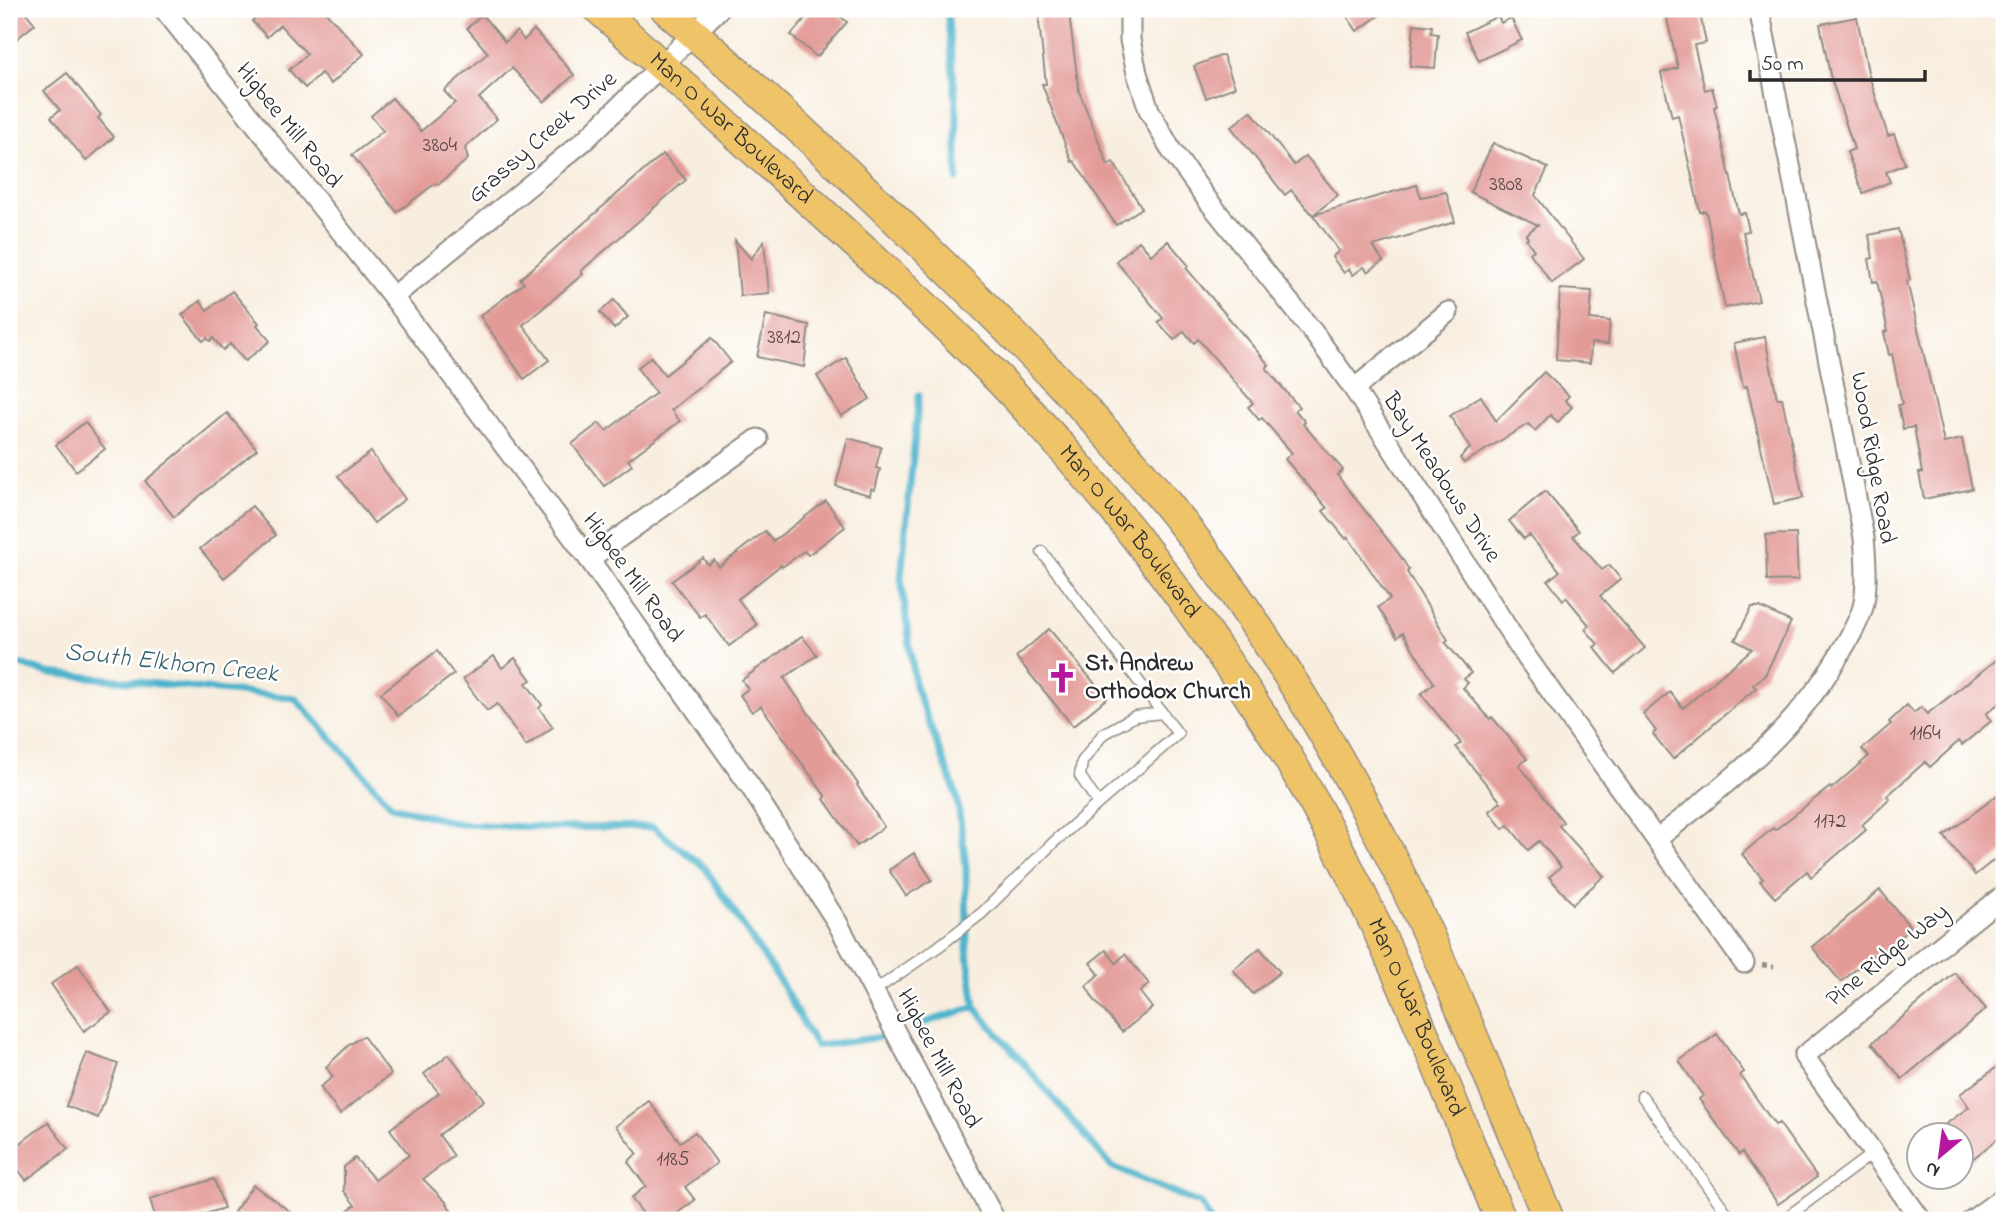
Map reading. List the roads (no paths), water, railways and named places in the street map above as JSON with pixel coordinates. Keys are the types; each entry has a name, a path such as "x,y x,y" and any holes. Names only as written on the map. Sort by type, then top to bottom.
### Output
{"main road":[{"name":"Man O War Boulevard","path":"599,9 963,343 1080,469 1174,587 1274,734 1325,824 1411,1007 1501,1220"},
{"name":"Man O War Boulevard","path":"666,9 902,225 1021,341 1139,471 1218,571 1290,680 1385,845 1438,959 1549,1220"}],"street":[{"name":"Higbee Mill Road","path":"164,9 393,297 589,559 750,786 837,922 996,1220"},
{"name":"Grassy Creek Drive","path":"393,297 585,140 719,9"},
{"name":"Bay Meadows Drive","path":"1130,9 1130,40 1137,73 1149,110 1171,150 1305,321 1354,389 1520,648 1744,963"},
{"name":"Wood Ridge Road","path":"1657,839 1756,759 1791,724 1822,684 1851,636 1863,607 1866,565 1864,538 1759,9"},
{"path":"1354,389 1448,312"},
{"path":"589,559 758,439"},
{"name":"Pine Ridge Way","path":"1873,1153 1804,1056 2004,895"},
{"path":"1873,1153 1921,1220"},
{"path":"1972,1220 2004,1196"}],"lane":[{"path":"874,991 982,913 1054,842 1178,734 1042,552"},
{"path":"1098,803 1080,776 1082,762 1103,734 1135,716 1162,713"},
{"path":"1642,1096 1732,1220"},
{"path":"1783,1220 1873,1153"}],"waterway":[{"path":"947,9 957,115 957,179"},
{"path":"919,395 901,578 915,686 957,796 966,865 967,949 975,1007"},
{"name":"South Elkhorn Creek","path":"9,661 49,673 295,698 392,806 459,824 559,828 653,827 705,868 781,983 816,1046 881,1037"},
{"name":"South Elkhorn Creek","path":"914,1026 975,1007 1111,1166 1202,1205 1210,1220"}],"place":[{"name":"St. Andrew Orthodox Church","path":"1062,678"}]}
